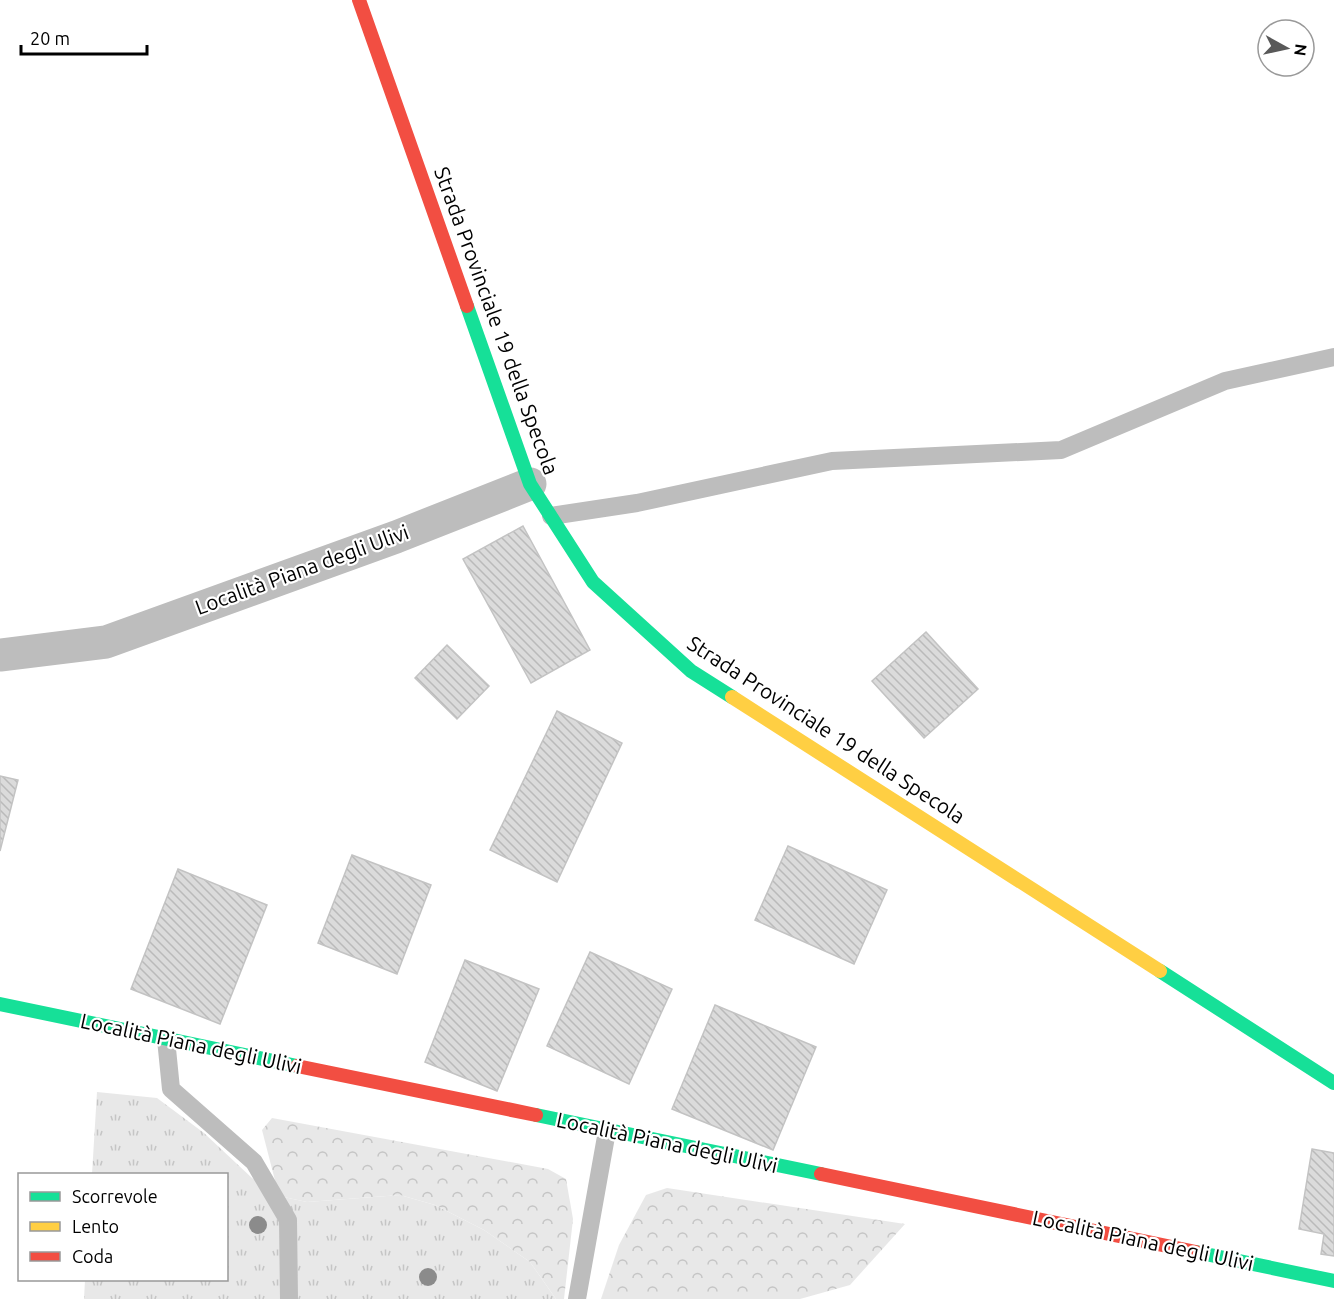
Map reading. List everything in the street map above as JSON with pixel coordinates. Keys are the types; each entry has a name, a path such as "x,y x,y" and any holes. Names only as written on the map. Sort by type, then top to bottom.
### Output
{"main road":[{"name":"Strada Provinciale 19 della Specola","path":"359,0 530,484 593,582 691,671 1334,1083"},
{"name":"Località Piana degli Ulivi","path":"0,1004 1334,1281"}],"street":[{"name":"Località Piana degli Ulivi","path":"0,655 106,642 396,537 530,484"}],"lane":[{"path":"551,516 637,502 832,461 1061,450 1225,381 1334,357"},
{"path":"166,1039 171,1089 254,1162 288,1220 289,1299"},
{"path":"577,1299 607,1131"}],"green space":[{"path":"97,1092 157,1098 204,1133 252,1178 279,1196 307,1202 400,1195 435,1205 484,1230 530,1262 556,1299 84,1299 85,1281 228,1281 228,1173 92,1173"},
{"path":"272,1118 548,1169 566,1179 573,1219 564,1299 556,1299 530,1262 484,1230 435,1205 400,1195 307,1202 279,1196 262,1130"},
{"path":"667,1188 905,1224 850,1285 800,1299 601,1299 619,1245 646,1195"}],"building":[{"path":"523,526 590,650 531,683 463,559"},
{"path":"926,632 978,689 924,738 872,681"},
{"path":"447,645 489,686 457,719 415,678"},
{"path":"557,711 622,743 557,882 490,850"},
{"path":"0,776 18,780 0,851"},
{"path":"788,846 887,890 854,964 755,920"},
{"path":"352,855 431,885 397,974 318,943"},
{"path":"178,869 267,905 220,1024 131,989"},
{"path":"590,952 672,989 629,1084 547,1046"},
{"path":"465,960 539,989 497,1091 425,1062"},
{"path":"715,1005 816,1047 773,1150 672,1109"},
{"path":"1312,1149 1334,1153 1334,1256 1321,1254 1324,1234 1299,1229"}],"traffic: fast":[{"path":"467,306 530,484 593,582 691,671 732,697"},
{"path":"1160,971 1334,1083"},
{"path":"0,1004 297,1066"},
{"path":"536,1115 821,1174"},
{"path":"1196,1252 1334,1281"}],"traffic: slow":[{"path":"732,697 1160,971"}],"traffic: jam":[{"path":"359,0 467,306"},
{"path":"297,1066 536,1115"},
{"path":"821,1174 1196,1252"}]}
